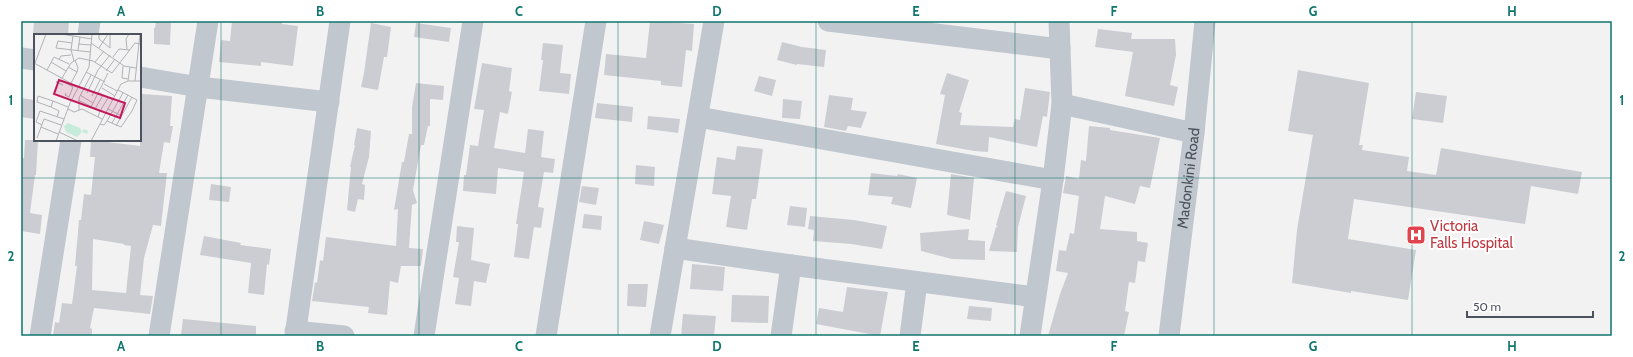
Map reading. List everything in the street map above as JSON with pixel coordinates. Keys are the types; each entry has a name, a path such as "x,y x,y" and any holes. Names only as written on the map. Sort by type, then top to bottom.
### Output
{"street":[{"path":"88,34 90,21"},
{"path":"159,336 199,87 208,21"},
{"path":"340,21 295,333 344,336"},
{"path":"424,336 473,21"},
{"path":"546,336 596,21"},
{"path":"660,336 714,21"},
{"path":"828,21 1060,49"},
{"path":"1030,336 1053,180 1062,104 1060,21"},
{"name":"Madonkini Road","path":"1169,336 1194,134 1205,21"},
{"path":"21,58 34,60"},
{"path":"141,77 199,87 329,102"},
{"path":"1062,104 1194,134"},
{"path":"698,117 1053,180"},
{"path":"40,336 71,141"},
{"path":"675,248 791,265 1036,297"},
{"path":"781,336 791,265"},
{"path":"910,336 917,282"}],"building":[{"path":"34,21 69,21 68,34 33,35"},
{"path":"156,21 171,21 170,45 154,44 154,28"},
{"path":"232,21 282,21 282,24 298,26 293,66 261,62 261,66 219,62 221,40 230,41"},
{"path":"650,21 694,24 692,51 686,50 682,87 661,85 661,81 604,75 606,54 646,58"},
{"path":"371,23 391,27 387,57 384,57 378,90 361,87"},
{"path":"416,23 451,28 449,42 414,37"},
{"path":"1098,29 1132,33 1131,39 1175,39 1176,55 1170,85 1178,87 1174,106 1125,96 1133,52 1095,47"},
{"path":"782,42 802,47 826,50 824,67 797,65 777,60"},
{"path":"543,43 563,45 560,73 571,74 569,94 539,91 543,60 541,60"},
{"path":"482,63 512,68 509,91 512,92 508,114 500,112 494,148 525,153 528,129 544,131 541,157 555,159 553,173 544,172 538,207 544,208 541,228 534,227 529,259 514,257 518,224 516,224 524,172 498,168 496,194 463,191 464,175 466,175 470,145 478,146 484,110 474,109"},
{"path":"1298,70 1369,83 1359,145 1363,145 1362,150 1409,157 1407,171 1436,175 1441,148 1582,172 1578,194 1531,186 1525,224 1354,199 1348,239 1416,250 1408,300 1351,291 1351,293 1292,283 1297,230 1313,135 1288,131"},
{"path":"947,73 969,80 959,112 962,113 960,125 1013,127 1015,119 1020,120 1025,88 1050,92 1047,117 1043,116 1037,147 989,137 988,152 936,144 945,95 940,94"},
{"path":"759,76 776,80 772,96 754,91"},
{"path":"416,83 444,86 443,100 430,99 430,126 428,126 424,145 421,145 413,190 417,203 412,205 409,248 423,249 421,266 401,266 398,283 390,281 387,315 368,313 369,307 312,301 315,282 317,283 320,260 323,261 326,237 396,246 398,209 394,210 402,162 404,162 409,134 412,134 412,107"},
{"path":"1416,92 1447,96 1443,123 1412,119"},
{"path":"142,94 172,96 170,126 173,126 170,143 164,142 159,173 167,173 161,226 153,225 144,258 140,295 153,296 150,314 94,308 90,328 92,329 92,336 53,336 55,322 59,323 62,303 72,304 77,266 75,266 79,220 81,220 84,194 91,195 95,157 90,157 91,141 140,146","holes":["93,239 131,246 126,293 92,290"]},
{"path":"829,95 853,98 851,110 867,112 861,128 848,126 846,131 824,127"},
{"path":"21,98 34,100 34,119 21,117"},
{"path":"783,99 802,101 800,119 782,118"},
{"path":"597,103 633,107 632,122 595,118"},
{"path":"648,116 680,119 678,133 647,129"},
{"path":"1089,126 1110,128 1110,130 1160,138 1150,188 1140,186 1135,204 1105,196 1100,229 1137,232 1137,241 1148,243 1145,262 1138,261 1135,283 1129,282 1125,311 1129,312 1124,336 1048,336 1060,294 1068,273 1056,271 1059,250 1066,251 1070,233 1074,234 1079,196 1063,193 1066,176 1079,179 1081,160 1086,161"},
{"path":"357,128 371,131 369,157 362,184 365,185 364,200 358,199 355,212 347,210 350,167"},
{"path":"25,140 38,141 36,175 30,213 42,215 40,234 21,231 21,158 24,158"},
{"path":"737,146 763,149 756,199 752,199 747,230 726,227 731,196 712,194 717,157 735,160"},
{"path":"636,165 655,167 654,186 635,184"},
{"path":"871,173 897,176 898,174 917,178 911,208 891,204 893,197 868,195"},
{"path":"951,174 974,178 970,220 947,215"},
{"path":"211,184 231,187 229,202 209,200"},
{"path":"582,186 599,188 596,205 579,202"},
{"path":"1006,191 1026,196 1018,227 1017,252 989,251 996,227 998,227 996,225"},
{"path":"790,206 807,208 805,227 787,225"},
{"path":"584,214 602,216 601,230 582,228"},
{"path":"810,216 854,220 887,226 882,249 851,244 813,241 814,230 808,229"},
{"path":"644,221 664,225 659,244 640,240"},
{"path":"457,226 474,228 471,260 490,264 486,283 474,281 471,306 455,304 459,278 453,277 459,242 456,242"},
{"path":"969,229 968,240 985,241 985,260 952,259 921,251 920,233"},
{"path":"204,236 241,243 240,245 271,249 269,265 267,264 264,295 248,293 251,263 200,255"},
{"path":"692,264 725,267 723,291 690,289"},
{"path":"628,284 648,284 646,307 627,306"},
{"path":"847,287 888,292 880,336 816,324 819,308 843,312"},
{"path":"732,295 769,296 768,323 731,322"},
{"path":"969,306 992,308 991,321 967,319"},
{"path":"683,314 716,316 714,336 681,336"},
{"path":"183,319 256,326 256,336 181,335"}],"place":[{"name":"Victoria Falls Hospital","path":"1416,235"}]}
